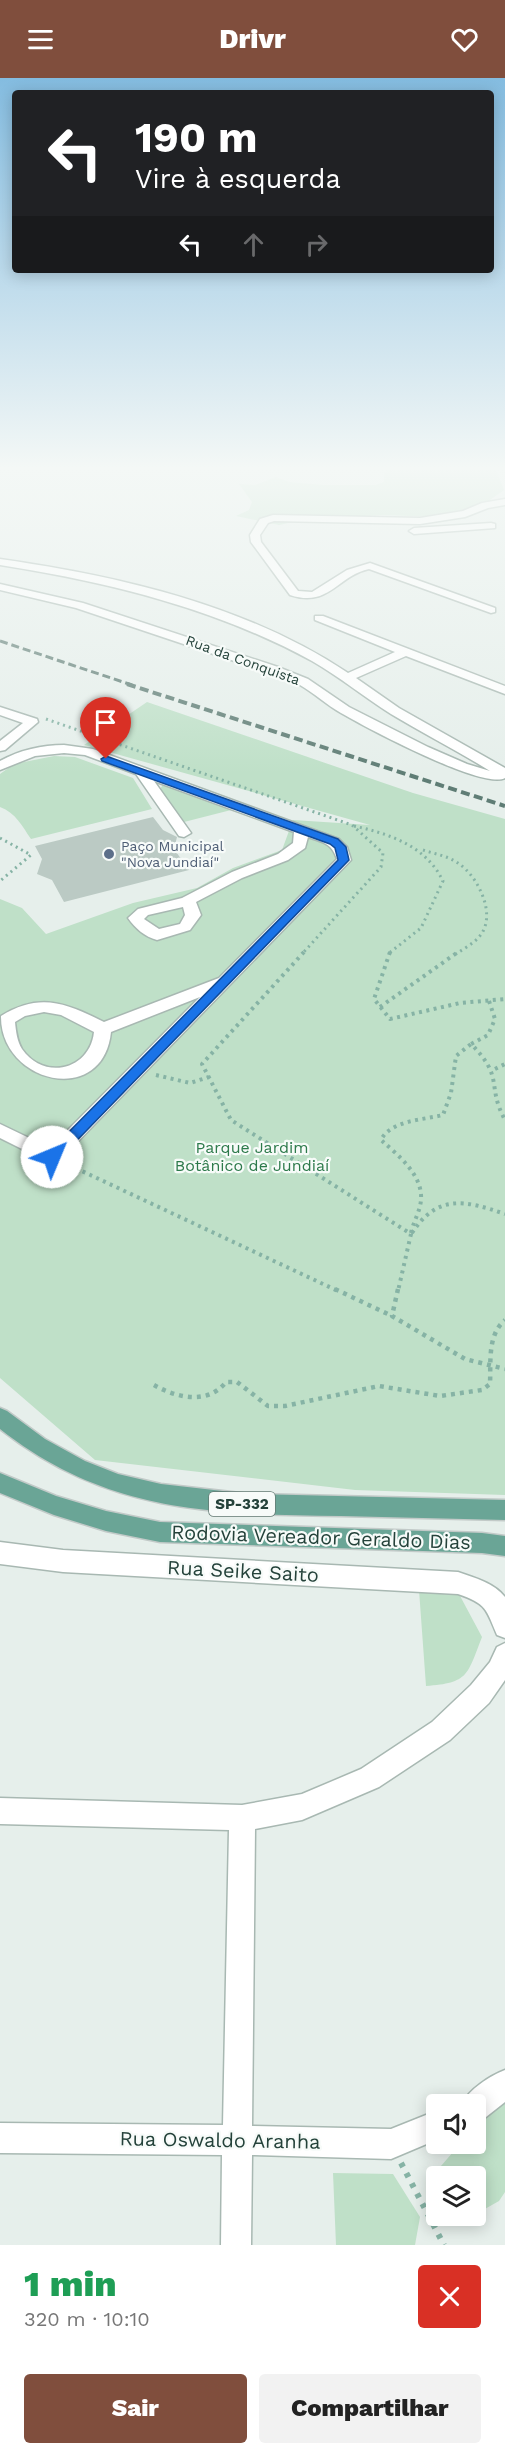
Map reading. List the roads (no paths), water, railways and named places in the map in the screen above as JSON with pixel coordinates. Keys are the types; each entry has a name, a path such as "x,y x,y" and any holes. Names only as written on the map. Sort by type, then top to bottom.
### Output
{"main road":[{"name":"Rodovia Vereador Geraldo Dias","path":"0,1417 18,1433 63,1460 106,1480 159,1496 214,1503 505,1510"},
{"name":"Rodovia Vereador Geraldo Dias","path":"0,1483 54,1505 106,1521 160,1532 278,1538 482,1543 505,1546"}],"street":[{"path":"58,571 83,575 179,603 275,639 317,659 396,712 505,777"},
{"path":"278,571 294,593 300,596 316,595 353,571"},
{"path":"384,571 491,610"},
{"name":"Rua da Conquista","path":"0,587 79,605 274,670 304,682 345,710 423,750 462,767 505,777"},
{"path":"319,618 505,690"},
{"path":"346,678 406,651"},
{"path":"0,711 32,722 0,747"},
{"path":"0,766 29,752 54,748 70,748 88,752 334,842 340,847 344,860 52,1157 0,1130"},
{"path":"142,773 184,833"},
{"path":"187,901 237,875 283,858 300,845 301,829"},
{"path":"103,1029 100,1050 86,1065 51,1074 28,1065 14,1053 6,1035 7,1020 21,1010 43,1005 66,1010 103,1029 227,980"},
{"name":"Rua Seike Saito","path":"0,1553 63,1561 458,1583 485,1592 496,1604 504,1618 505,1627"},
{"path":"0,1811 242,1818 302,1807 370,1778 441,1731 480,1694 498,1670 505,1655"},
{"path":"236,2245 242,1818"},
{"path":"486,2099 505,2084"},
{"name":"Rua Oswaldo Aranha","path":"0,2138 391,2144 426,2130"}],"railway":[{"path":"0,641 132,685"},
{"path":"127,684 505,806"}],"place":[{"name":"Paço Municipal \"Nova Jundiaí\"","path":"109,854"}],"park label":[{"name":"Parque Jardim Botânico de Jundiaí","path":"252,1156"}]}
